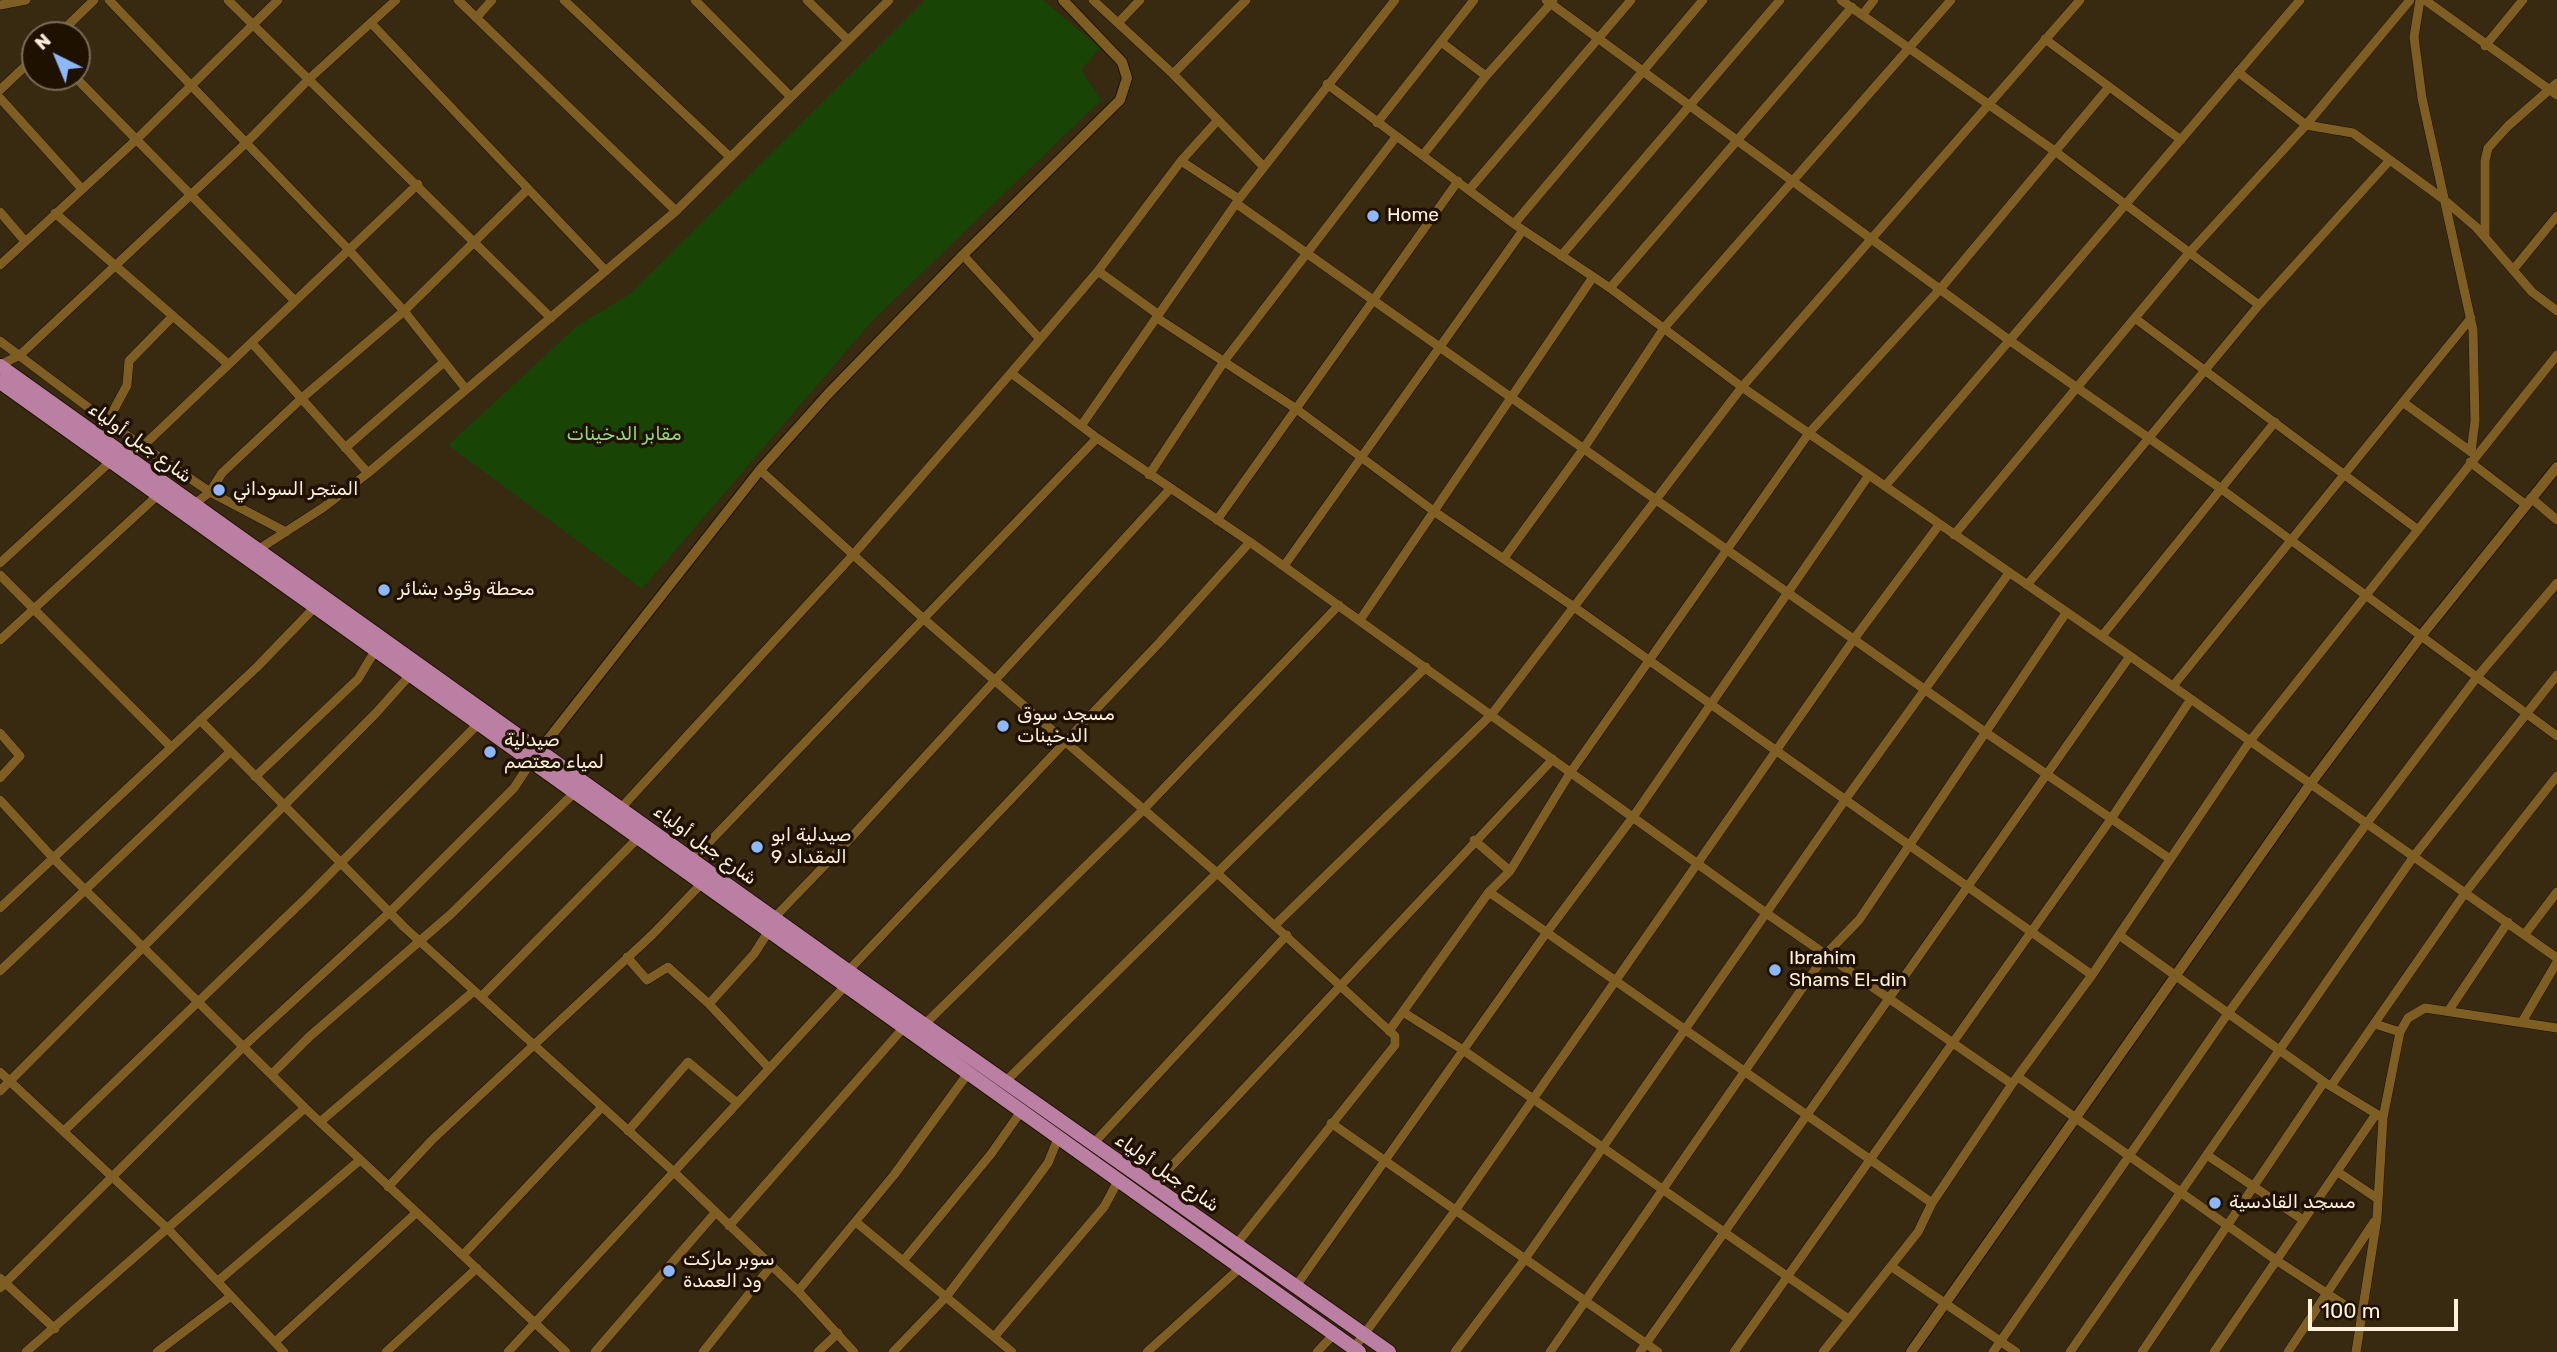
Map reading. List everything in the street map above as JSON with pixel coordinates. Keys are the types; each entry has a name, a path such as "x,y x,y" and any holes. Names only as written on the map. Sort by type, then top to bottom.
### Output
{"main road":[{"name":"شارع جبل أولياء","path":"0,366 193,505 315,607 379,644 410,675 478,724 621,808 693,859 772,924"},
{"name":"شارع جبل أولياء","path":"0,382 158,495 379,644 536,756 575,792 703,882 772,924 847,977 925,1024 969,1072 1357,1350"},
{"name":"شارع جبل أولياء","path":"847,977 905,1026 1005,1082 1389,1352"}],"street":[{"path":"0,5 26,0"},
{"path":"72,21 94,0"},
{"path":"109,0 349,250 404,311 465,388"},
{"path":"228,0 418,184 551,318"},
{"path":"0,265 24,240 138,139 278,0"},
{"path":"0,366 20,355 246,143 310,78 396,0"},
{"path":"458,0 676,211"},
{"path":"476,18 492,0"},
{"path":"564,0 729,156"},
{"path":"695,0 790,96"},
{"path":"807,0 848,40"},
{"path":"252,556 368,473 676,211 889,0"},
{"path":"55,1329 2,1283 244,1046 390,912 514,788 536,756 760,470 828,394 1124,92 1127,78 1122,62 1063,0"},
{"path":"1093,0 1173,74 1264,167"},
{"path":"1119,22 1140,0"},
{"path":"1173,74 1246,0"},
{"path":"1080,426 1238,202 1327,84 1395,0"},
{"path":"1377,122 1475,0"},
{"path":"1469,190 1631,0"},
{"path":"1514,224 1703,0"},
{"path":"1561,256 1780,0"},
{"path":"1841,0 1910,46 2056,152 2259,305"},
{"path":"1863,14 1874,0"},
{"path":"1504,558 1584,448 1664,328 1951,0"},
{"path":"1275,925 1492,714 1742,387 2080,0"},
{"path":"1886,485 2297,4 2285,0"},
{"path":"1954,535 2189,253 2306,125 2410,0"},
{"path":"2472,456 2476,375 2471,318 2442,198 2414,37 2422,0 2485,46 2555,89 2508,126 2488,148 2484,161 2485,237"},
{"path":"2485,46 2523,0"},
{"path":"1423,155 1550,1 2009,340 2220,488 2557,736"},
{"path":"1610,288 1852,8"},
{"path":"370,23 606,271"},
{"path":"2045,39 2181,140"},
{"path":"1441,42 1486,76"},
{"path":"0,90 21,70"},
{"path":"2238,72 2306,125 2353,133 2442,198 2485,237 2532,292 2557,312"},
{"path":"1327,84 1514,224 1610,288 1742,387 1886,485 1939,525 2102,636 2525,934 2557,960 2522,1022"},
{"path":"1389,1031 1489,892 1510,871 1570,773 1650,661 1725,548 1809,433 1941,288 2109,87"},
{"path":"89,91 294,300"},
{"path":"0,98 82,189"},
{"path":"621,808 853,555 1012,373 1098,271 1181,161 1217,121"},
{"path":"1149,475 1224,360 1396,137"},
{"path":"2027,585 2259,305 2390,160"},
{"path":"1181,161 1305,254 1441,346 1985,732 2170,859"},
{"path":"1217,520 1458,181"},
{"path":"126,456 143,446 418,184"},
{"path":"193,505 210,492 222,473 302,398 404,311 527,189"},
{"path":"0,212 24,240"},
{"path":"55,213 113,267 228,364"},
{"path":"2514,270 2557,216"},
{"path":"1284,566 1364,459 1523,230"},
{"path":"963,255 1040,338"},
{"path":"1098,271 1158,316 1296,408 1435,512 1574,607 2092,975"},
{"path":"1360,620 1592,277"},
{"path":"100,438 112,431 114,407 127,385 129,361 173,316"},
{"path":"2172,686 2471,318"},
{"path":"2136,319 2417,529"},
{"path":"0,341 113,426 210,492 286,532"},
{"path":"252,343 368,473"},
{"path":"1823,1352 1920,1228 1933,1203 2015,1081 2092,975 2250,741 2366,596 2472,456 2557,355"},
{"path":"345,448 444,362"},
{"path":"1012,373 1080,426 1284,566 1766,913 1952,1042 2075,1117 2227,1226 2360,1315"},
{"path":"2404,403 2528,501 2557,520"},
{"path":"2102,636 2275,422"},
{"path":"693,859 1097,438"},
{"path":"0,563 111,461"},
{"path":"1911,1352 2311,783 2421,636 2557,467"},
{"path":"760,470 925,620 1066,739 1287,935 1395,1036 1395,1045 1235,1246"},
{"path":"1296,1286 1547,932 1633,817 1869,475"},
{"path":"709,1004 754,954 772,924 994,678 1170,489"},
{"path":"0,640 158,495"},
{"path":"1357,1350 1364,1334 1534,1099 1854,639 1939,525"},
{"path":"509,1352 847,977 1250,542"},
{"path":"1455,1352 1525,1259 1844,800 2009,573"},
{"path":"0,575 170,746"},
{"path":"1993,1352 2229,1012 2367,823 2477,677 2557,583"},
{"path":"925,1024 1144,808 1339,606"},
{"path":"0,908 200,720 315,607"},
{"path":"1549,1352 1663,1192 1826,954 1857,924 2066,613"},
{"path":"256,777 358,679 379,644"},
{"path":"1643,1348 2130,656"},
{"path":"1005,1082 1426,667"},
{"path":"0,1091 376,713 410,675"},
{"path":"2070,1352 2414,856 2557,675"},
{"path":"1734,1352 2029,930 2111,819 2191,699"},
{"path":"200,720 420,942 674,1171 798,1291 854,1352"},
{"path":"65,1130 341,862 478,724"},
{"path":"0,733 20,755 0,778"},
{"path":"0,971 230,752"},
{"path":"1152,1187 1552,758"},
{"path":"2142,1352 2253,1187 2375,1024 2465,892 2557,776"},
{"path":"271,1074 328,1019 420,942 575,792"},
{"path":"0,800 53,858 305,1108 566,1352"},
{"path":"320,1122 477,994 639,837"},
{"path":"1474,840 1510,871"},
{"path":"388,1187 433,1139 703,882"},
{"path":"1489,892 1933,1203"},
{"path":"2525,934 2557,892"},
{"path":"2449,1010 2508,922"},
{"path":"1093,1144 1287,935"},
{"path":"2119,935 2328,1084 2380,1116"},
{"path":"627,957 647,980 668,967 709,1004 768,1067"},
{"path":"2356,1352 2377,1218 2380,1116 2400,1032 2416,1011 2425,1008 2557,1028"},
{"path":"1403,1012 1463,1050 1847,1318"},
{"path":"2375,1024 2400,1032"},
{"path":"729,1226 905,1026"},
{"path":"628,1131 688,1062 736,1102"},
{"path":"0,1072 168,1229 282,1351"},
{"path":"798,1291 939,1117 969,1072"},
{"path":"463,1255 602,1107"},
{"path":"26,1352 305,1108"},
{"path":"903,1261 991,1153 1022,1110"},
{"path":"2214,1352 2303,1220 2380,1116"},
{"path":"1331,1124 1586,1301 1643,1348 1658,1352"},
{"path":"893,1352 946,1297 1048,1163 1059,1136"},
{"path":"2207,1155 2303,1220"},
{"path":"218,1281 360,1160"},
{"path":"2338,1172 2378,1199"},
{"path":"994,1337 1104,1207 1119,1179"},
{"path":"275,1342 416,1213"},
{"path":"595,1352 715,1213"},
{"path":"2288,1352 2328,1296 2377,1218"},
{"path":"856,1222 1012,1352"},
{"path":"704,1352 771,1266"},
{"path":"1147,1352 1241,1267"},
{"path":"1892,1267 2016,1352"},
{"path":"386,1352 477,1268"},
{"path":"158,1352 232,1296"},
{"path":"818,1352 838,1333"},
{"path":"1317,1352 1334,1334"}],"green space":[{"name":"مقابر الدخينات","path":"925,0 1043,0 1100,48 1081,70 1101,100 873,320 642,589 448,445 577,326 631,293"}],"place":[{"name":"Home","path":"1373,216"},
{"name":"المتجر السوداني","path":"219,490"},
{"name":"محطة وقود بشائر","path":"384,590"},
{"name":"مسجد سوق الدخينات","path":"1003,726"},
{"name":"صيدلية لمياء معتصم","path":"490,752"},
{"name":"صيدلية ابو المقداد 9","path":"757,847"},
{"name":"Ibrahim Shams El-din","path":"1775,970"},
{"name":"مسجد القادسية","path":"2215,1203"},
{"name":"سوبر ماركت ود العمدة","path":"669,1271"}]}
